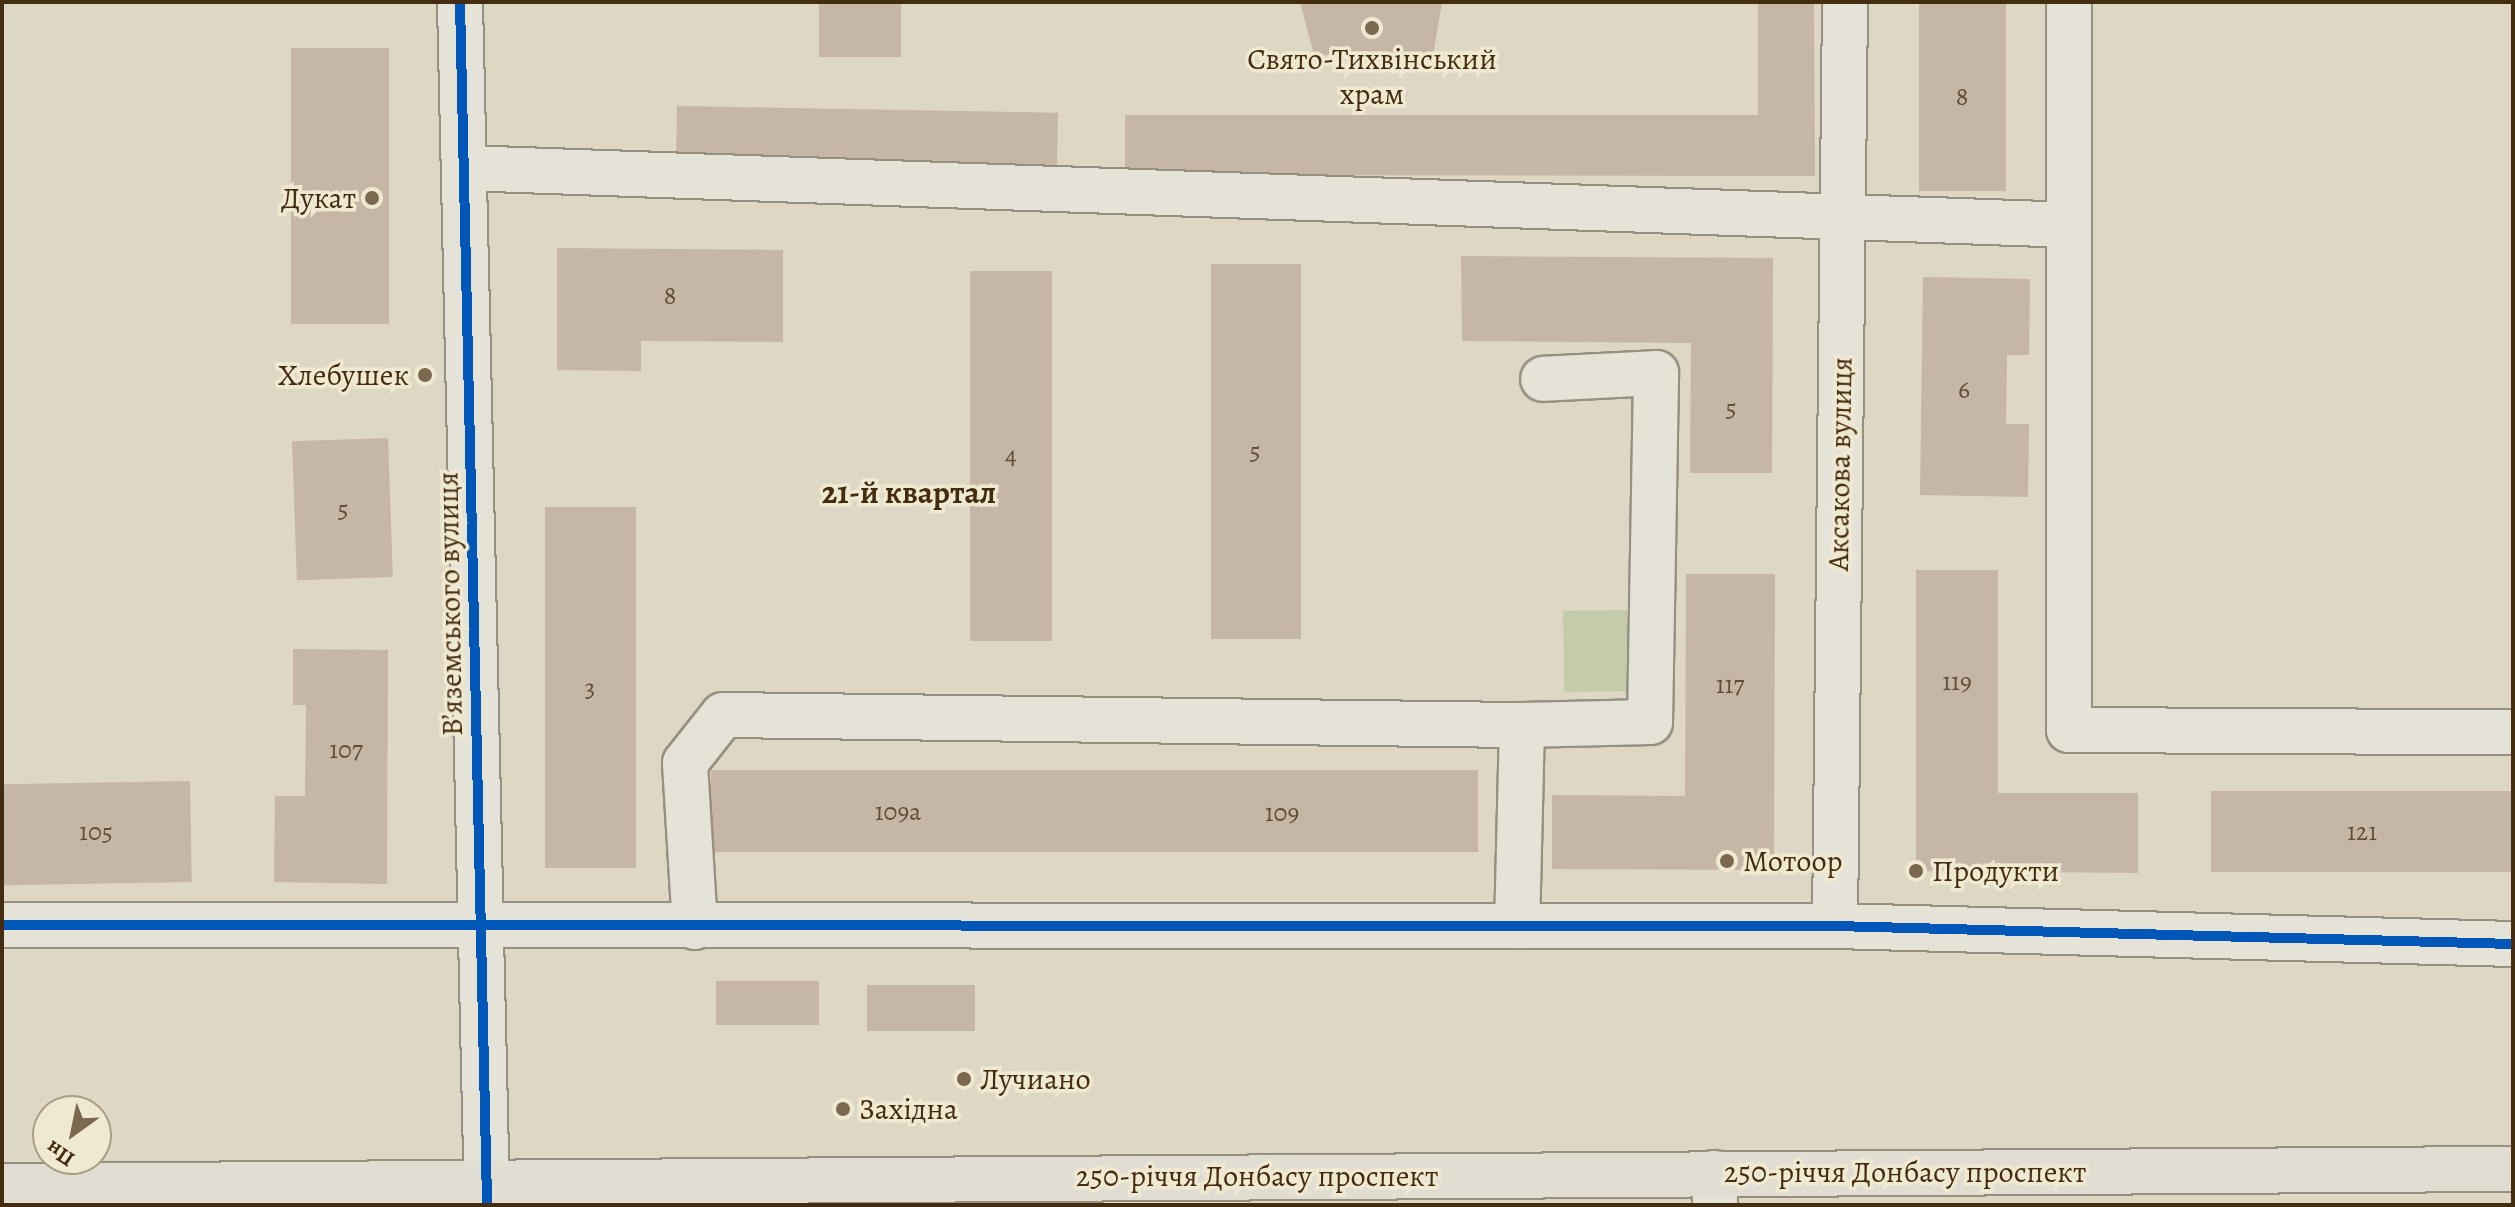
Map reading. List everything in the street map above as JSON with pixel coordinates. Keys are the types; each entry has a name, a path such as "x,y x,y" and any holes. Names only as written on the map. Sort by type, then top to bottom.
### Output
{"main road":[{"name":"250-річчя Донбасу проспект","path":"2,1186 488,1194 1714,1189 2513,1169"}],"street":[{"name":"В’яземського вулиця","path":"460,2 488,1194"},
{"name":"Аксакова вулиця","path":"1835,926 1845,2"},
{"path":"2069,2 2069,730 2513,732"},
{"path":"464,168 2069,225"},
{"path":"695,927 685,763 723,715 1522,725 1650,722 1656,373 1543,379"},
{"path":"1517,926 1522,725"},
{"path":"2,925 1835,926 2513,944"}],"green space":[{"path":"1627,610 1628,691 1564,692 1563,611"}],"building":[{"path":"819,2 901,2 901,57 819,57"},
{"name":"Свято-Тихвінський храм","path":"1300,2 1442,2 1433,56 1314,55"},
{"path":"1758,2 1814,2 1815,176 1125,175 1125,115 1758,115"},
{"path":"1919,2 2006,2 2006,191 1919,191"},
{"path":"291,48 389,48 389,324 291,324"},
{"path":"677,106 1058,113 1057,169 676,162"},
{"path":"557,248 783,250 783,342 641,341 641,371 557,370"},
{"path":"1461,256 1773,258 1772,473 1690,473 1691,343 1462,341"},
{"path":"1211,264 1301,264 1301,639 1211,639"},
{"path":"970,271 1052,271 1052,641 970,641"},
{"path":"1923,277 2030,279 2029,355 2007,355 2006,424 2029,424 2028,497 1920,495"},
{"path":"388,438 393,577 297,580 292,441"},
{"path":"545,507 636,507 636,868 545,868"},
{"path":"1916,570 1998,570 1998,793 2138,793 2138,873 1916,871"},
{"path":"1686,574 1775,574 1774,870 1552,869 1552,795 1685,796"},
{"path":"293,649 388,650 387,884 274,882 275,796 305,796 306,705 293,705"},
{"path":"711,770 1478,770 1478,852 711,852"},
{"path":"190,781 192,882 4,885 2,784"},
{"path":"2211,791 2513,791 2513,872 2211,872"},
{"path":"716,981 819,981 819,1025 716,1025"},
{"path":"867,985 975,985 975,1031 867,1031"}],"cycle path":[{"path":"460,2 487,1205"},
{"path":"2,925 1835,926 2513,944"}],"place":[{"name":"Свято-Тихвінський храм","path":"1372,28"},
{"name":"Дукат","path":"372,198"},
{"name":"Хлебушек","path":"425,375"},
{"name":"Мотоор","path":"1727,861"},
{"name":"Продукти","path":"1916,871"},
{"name":"Лучиано","path":"964,1079"},
{"name":"Західна","path":"843,1109"}],"district":[{"name":"21-й квартал","path":"909,492"}]}
